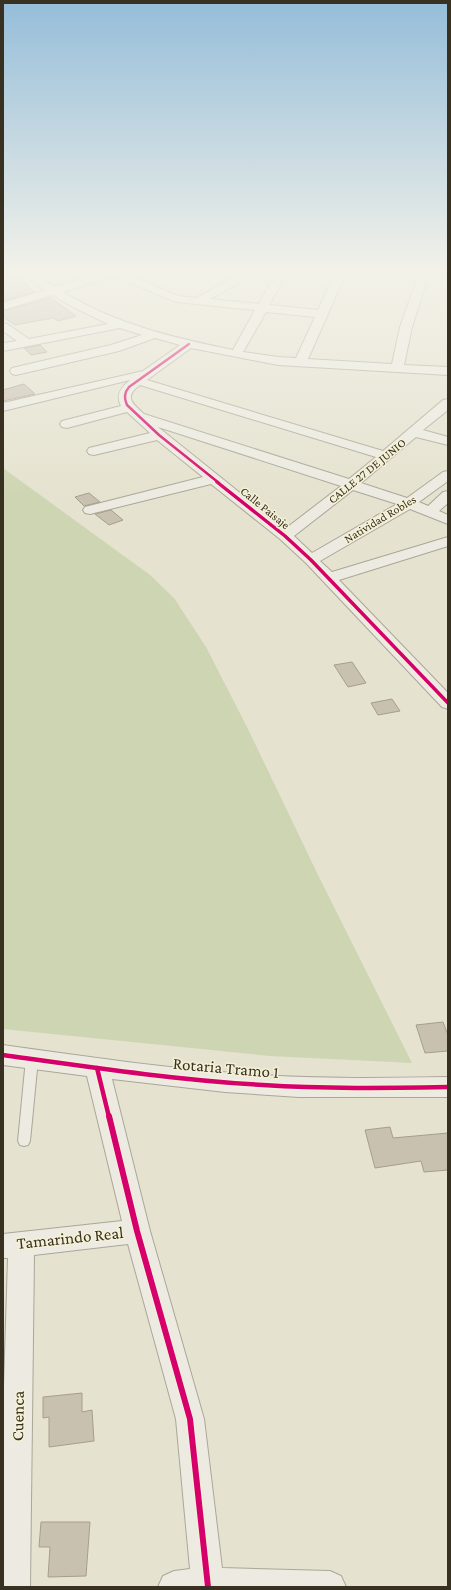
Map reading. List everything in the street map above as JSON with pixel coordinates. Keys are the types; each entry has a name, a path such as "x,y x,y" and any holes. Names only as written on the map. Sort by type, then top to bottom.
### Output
{"street":[{"path":"16,371 117,347"},
{"path":"133,412 124,399 125,392 141,376 184,347"},
{"path":"204,347 236,354 300,363 448,371"},
{"path":"236,354 240,347"},
{"path":"300,363 307,347"},
{"path":"398,369 402,347"},
{"path":"3,407 141,376 386,456"},
{"name":"CALLE 27 DE JUNIO","path":"285,536 352,484 448,403"},
{"path":"67,424 133,412 409,503 448,520"},
{"name":"Calle Paisaje","path":"133,412 159,435 285,536 311,560 330,578 448,703"},
{"path":"414,432 448,441"},
{"path":"94,451 159,435"},
{"name":"Natividad Robles","path":"311,560 409,503 448,475"},
{"path":"90,510 214,479"},
{"path":"430,512 448,495"},
{"path":"330,578 448,541"},
{"name":"Rotaria Tramo 1","path":"3,1055 194,1079 298,1087 358,1089 448,1087"},
{"path":"97,1068 138,1231 190,1420 208,1585"},
{"name":"Tamarindo Real","path":"12,1245 138,1231"},
{"name":"Cuenca","path":"12,1245 14,1587"},
{"path":"174,1587 208,1585 330,1587"}],"lane":[{"path":"24,1141 32,1059"}],"green space":[{"path":"3,468 150,575 174,598 206,647 248,729 318,875 412,1063 270,1056 3,1029"}],"building":[{"path":"42,347 47,352 31,355 24,348"},
{"path":"24,384 35,394 3,401 3,390"},
{"path":"89,493 100,502 84,506 75,497"},
{"path":"111,510 123,520 109,525 95,514"},
{"path":"352,662 366,683 348,687 334,665"},
{"path":"392,699 400,711 378,715 371,703"},
{"path":"443,1022 448,1035 448,1051 425,1053 416,1025"},
{"path":"390,1127 393,1138 448,1133 448,1170 424,1172 421,1161 375,1168 365,1130"},
{"path":"82,1393 82,1412 92,1410 94,1441 49,1447 49,1417 43,1418 43,1397"},
{"path":"41,1522 90,1522 86,1576 48,1577 50,1547 39,1547"}],"cycle path":[{"path":"185,347 129,387 125,395 127,405 159,435 285,536 311,560 448,703"},
{"path":"3,1055 151,1074 262,1085 336,1088 448,1087"},
{"path":"97,1068 137,1231 190,1419 208,1587"}]}
